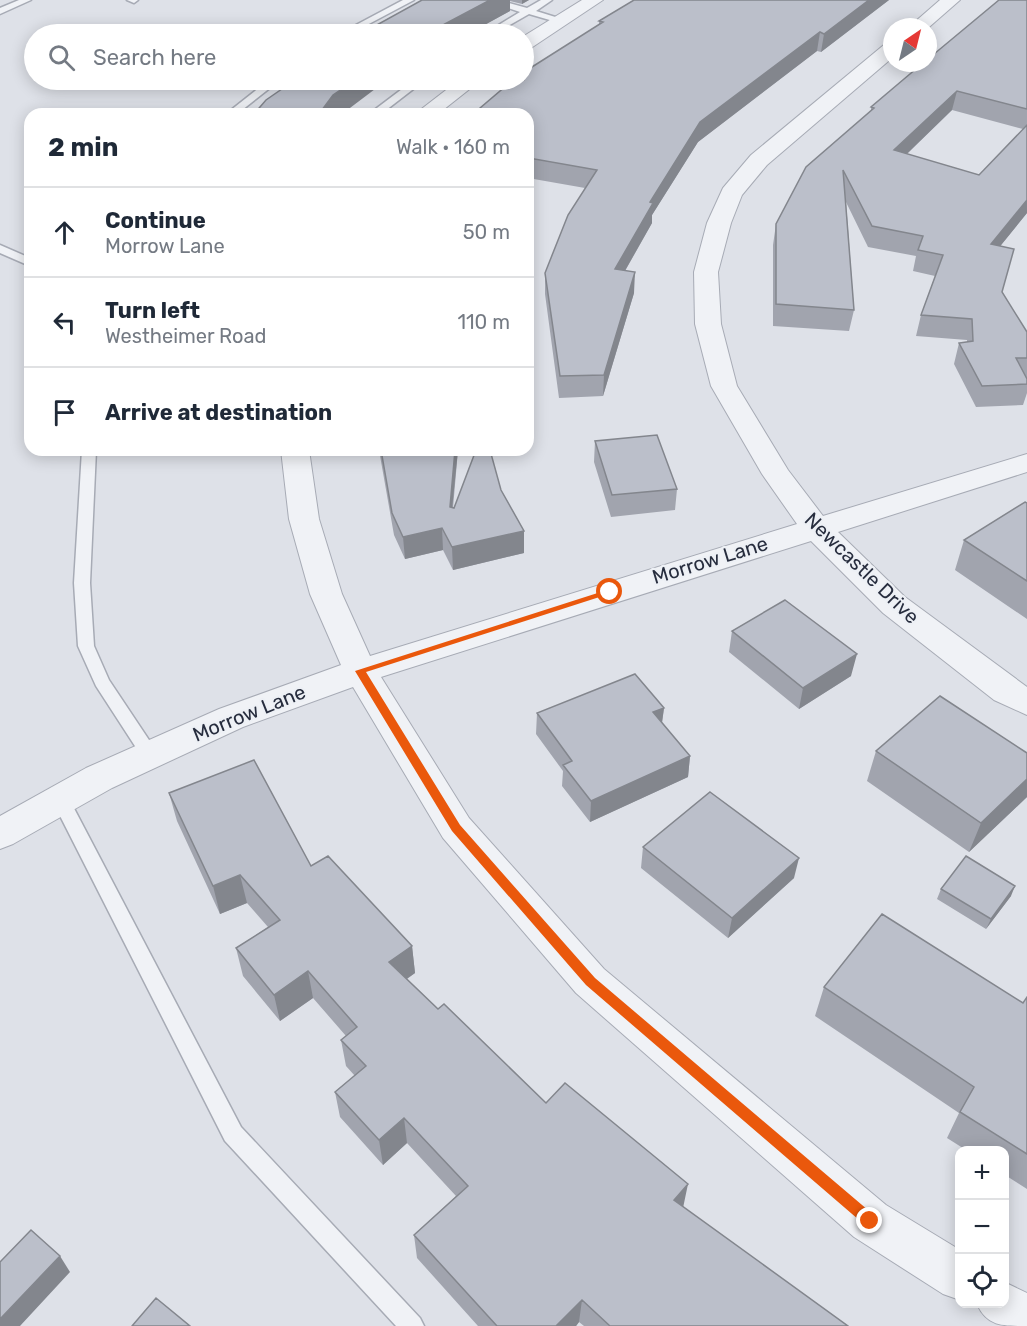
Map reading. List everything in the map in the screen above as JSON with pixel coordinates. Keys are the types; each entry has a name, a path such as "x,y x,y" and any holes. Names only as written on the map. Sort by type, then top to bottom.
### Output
{"street":[{"path":"534,37 594,0"},
{"path":"929,18 951,0"},
{"name":"Newcastle Drive","path":"883,56 759,160 731,193 719,223 706,272 708,324 724,386 776,474 815,527 894,606 1006,691 1027,702"},
{"path":"433,108 457,90"},
{"path":"296,456 303,519 326,594 360,671 456,828 590,981 870,1221 955,1275"},
{"name":"Morrow Lane","path":"0,834 99,778 231,718 360,671 815,527 1027,463"},
{"path":"1008,1308 1027,1320"}],"lane":[{"path":"0,11 27,0"},
{"path":"363,24 410,0"},
{"path":"488,0 560,20"},
{"path":"505,24 548,0"},
{"path":"239,108 261,90"},
{"path":"382,108 406,90"},
{"path":"0,249 24,259"},
{"path":"88,456 82,583 86,646 102,682 150,755"},
{"path":"61,800 233,1134 412,1326"}],"building":[{"path":"422,0 490,0 445,24 378,24"},
{"path":"634,0 869,0 824,34 820,32 700,122 650,202 653,203 615,269 635,272 604,375 560,376 545,273 568,215 597,170 534,159 534,108 480,108 501,90 534,90 534,66 603,22 599,21"},
{"path":"999,0 1027,0 1027,109 957,91 894,150 979,175 1027,125 1027,200 991,244 1014,249 1002,292 1027,332 1027,358 1016,358 1027,379 1027,384 982,386 959,343 973,341 972,319 921,315 943,255 918,250 923,236 872,226 843,170 854,310 776,304 776,224 806,167 912,72 937,72 937,52"},
{"path":"280,90 340,90 333,95 323,108 259,108"},
{"path":"657,435 677,489 612,495 595,441"},
{"path":"382,456 454,456 450,507 454,508 474,456 492,456 501,490 524,531 452,547 442,528 403,537 392,513"},
{"path":"1025,502 1027,503 1027,581 964,540"},
{"path":"785,600 857,654 803,688 732,631"},
{"path":"635,674 664,708 653,712 690,756 591,801 563,765 572,761 537,713"},
{"path":"940,696 1027,753 1027,779 981,823 876,751"},
{"path":"254,760 311,866 328,856 412,946 389,962 438,1009 444,1004 546,1103 565,1083 688,1184 674,1200 848,1326 610,1326 582,1300 556,1326 497,1326 414,1235 468,1186 404,1118 379,1140 335,1092 366,1066 341,1040 357,1027 308,971 274,995 236,948 280,920 240,875 213,886 169,793"},
{"path":"710,792 799,858 732,918 643,847"},
{"path":"966,856 1015,886 991,919 941,889"},
{"path":"882,914 1023,1003 1027,997 1027,1154 960,1112 974,1087 824,987"},
{"path":"31,1230 60,1256 0,1319 0,1262"},
{"path":"156,1298 190,1326 132,1326"}],"route":[{"path":"610,592 360,671 456,828 590,981 870,1221"}]}
